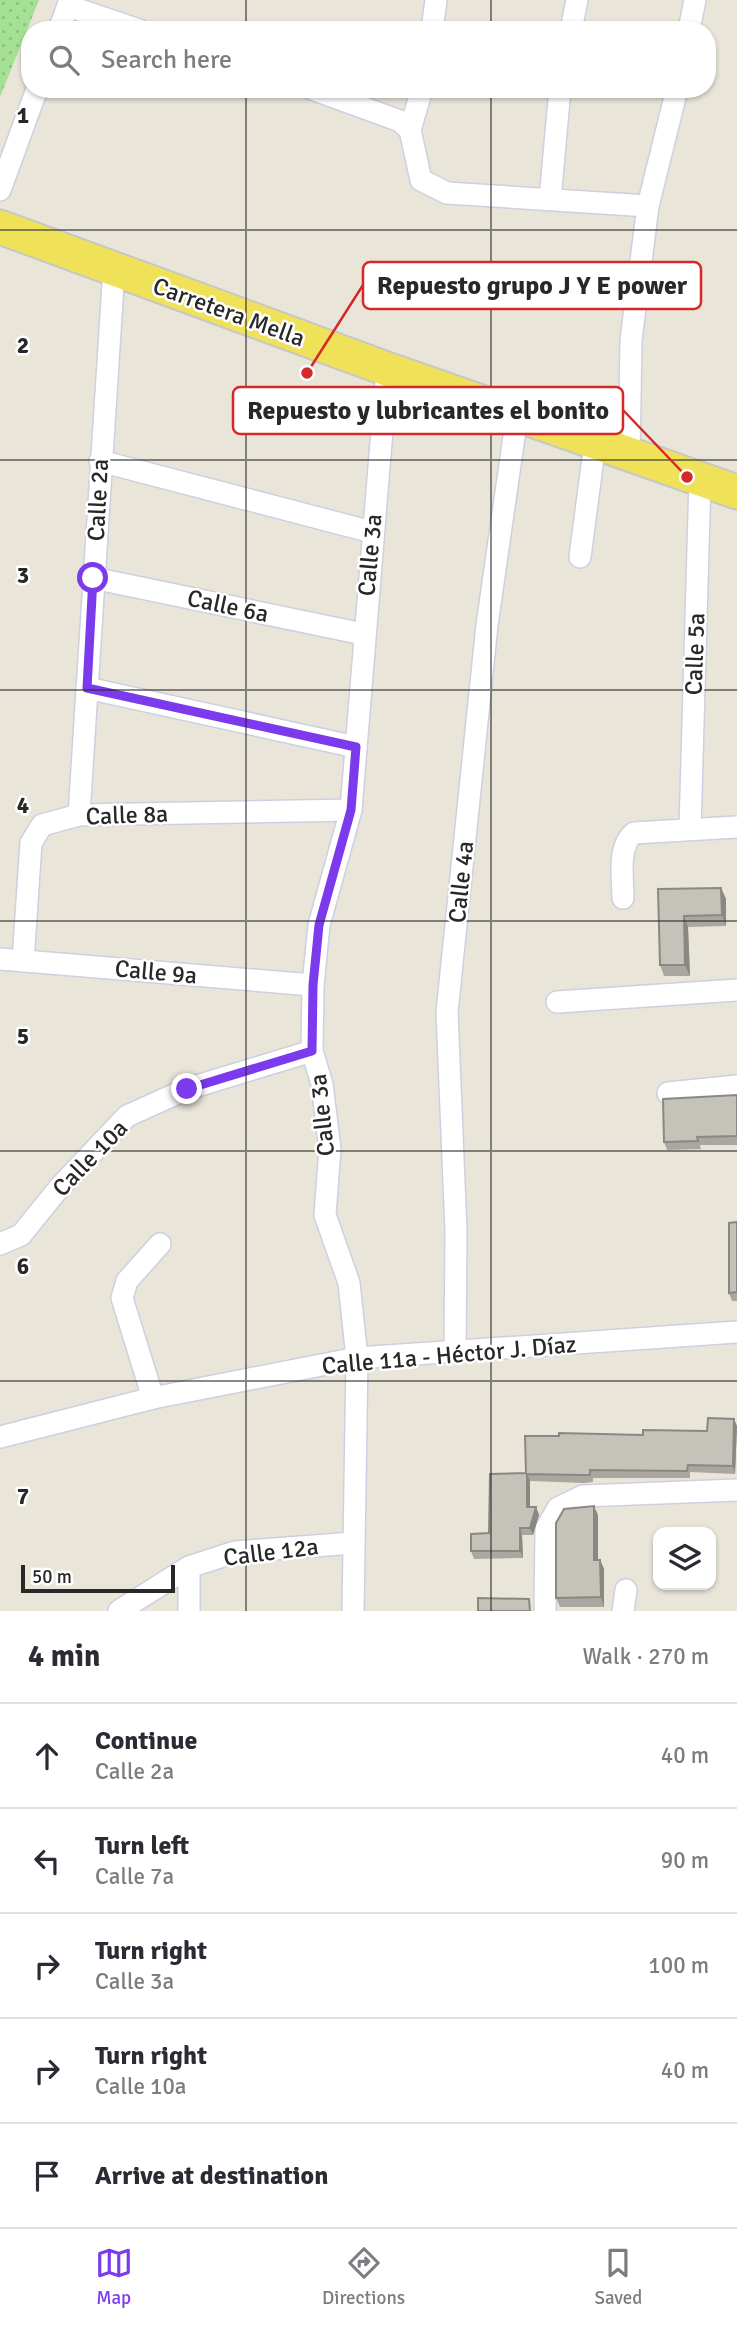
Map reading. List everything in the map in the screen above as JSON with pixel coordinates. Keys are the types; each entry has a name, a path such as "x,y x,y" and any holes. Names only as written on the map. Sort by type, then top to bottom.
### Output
{"main road":[{"name":"Carretera Mella","path":"0,227 517,416 737,492"}],"street":[{"path":"433,21 436,0"},
{"path":"573,21 577,0"},
{"path":"691,21 695,0"},
{"path":"62,21 69,3 116,21"},
{"path":"0,190 34,98"},
{"path":"338,98 386,115 410,130"},
{"path":"419,98 410,130 421,180 432,187 447,193 648,206"},
{"path":"550,199 559,98"},
{"path":"629,455 631,340 648,206 675,98"},
{"name":"Calle 2a","path":"79,815 114,269"},
{"name":"Calle 3a","path":"353,1611 357,1358 349,1283 325,1215 330,1149 322,1084 312,1051 313,985 319,925 351,810 363,634 387,369"},
{"name":"Calle 4a","path":"455,1352 456,1231 447,1012 487,625 517,416"},
{"path":"580,557 595,443"},
{"path":"100,461 372,532"},
{"name":"Calle 5a","path":"690,829 700,479"},
{"name":"Calle 6a","path":"93,578 363,634"},
{"path":"87,688 356,747"},
{"name":"Calle 8a","path":"23,961 31,842 43,825 79,815 351,810"},
{"path":"623,898 627,838 634,833 737,827"},
{"name":"Calle 9a","path":"0,959 313,985"},
{"path":"557,1002 737,990"},
{"name":"Calle 10a","path":"0,1244 21,1235 59,1188 127,1116 187,1089 312,1051"},
{"path":"668,1093 737,1086"},
{"path":"153,1398 122,1298 123,1288 160,1244"},
{"name":"Calle 11a - Héctor J. Díaz","path":"0,1437 153,1398 357,1358 737,1332"},
{"path":"545,1611 546,1529 558,1508 583,1496 737,1490"},
{"name":"Calle 12a","path":"119,1611 189,1567 235,1552 353,1543"},
{"path":"189,1567 189,1611"}],"green space":[{"path":"0,0 39,0 31,21 21,21 21,45 0,97"}],"building":[{"path":"721,888 722,915 684,916 685,965 660,965 658,889"},
{"path":"737,1095 737,1136 697,1137 698,1141 664,1142 663,1099"},
{"path":"737,1222 737,1292 729,1293 729,1223"},
{"path":"708,1418 734,1419 733,1466 688,1465 687,1471 590,1470 590,1475 527,1474 527,1507 536,1507 530,1528 520,1528 520,1551 471,1551 471,1534 489,1533 490,1474 526,1473 525,1436 559,1436 559,1433 643,1435 643,1430 707,1431"},
{"path":"594,1506 594,1560 600,1560 601,1597 556,1598 556,1523 564,1509"},
{"path":"478,1598 529,1599 530,1611 478,1611"}],"place":[{"name":"Repuesto grupo J Y E power","path":"307,373"},
{"name":"Repuesto y lubricantes el bonito","path":"687,477"}],"route":[{"path":"93,578 87,688 356,747 351,810 319,925 313,985 312,1051 187,1089"}]}
